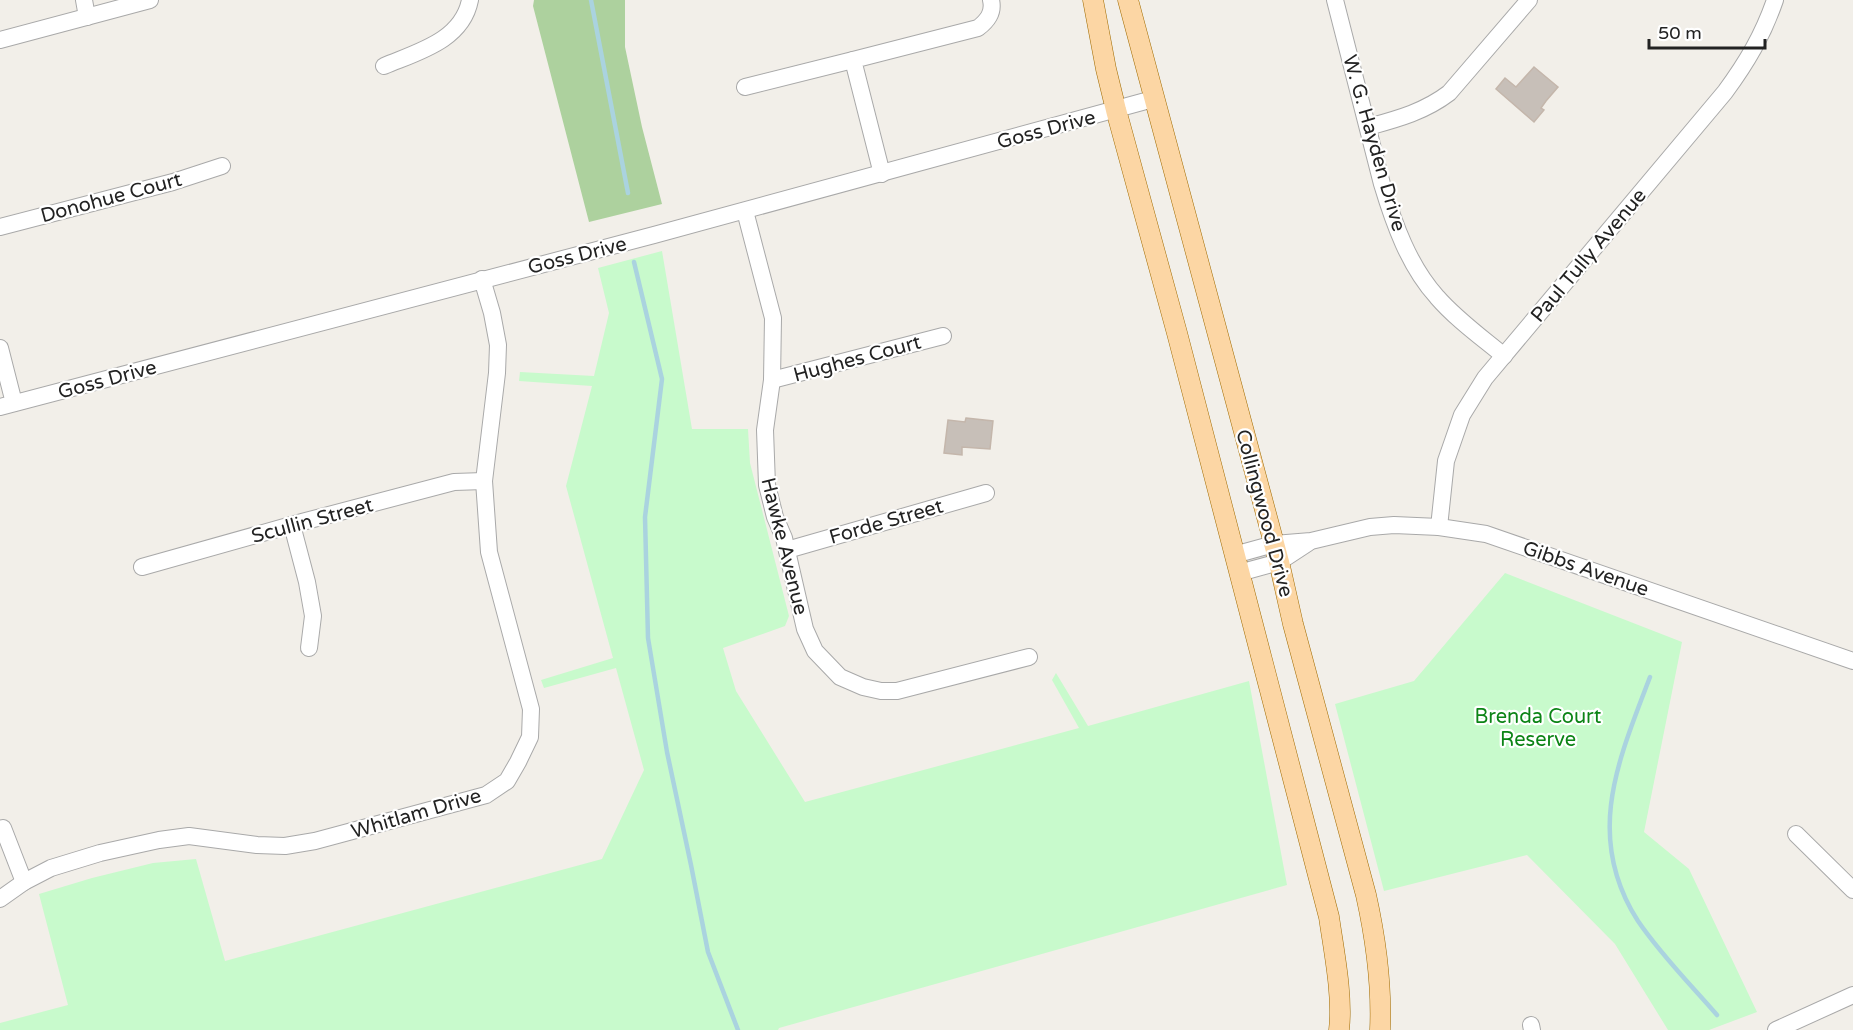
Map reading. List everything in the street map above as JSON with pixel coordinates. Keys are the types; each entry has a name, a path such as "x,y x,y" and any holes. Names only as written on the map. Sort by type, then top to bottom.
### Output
{"main road":[{"name":"Collingwood Drive","path":"1093,0 1116,110 1177,333 1329,917 1336,972 1339,1030"},
{"name":"Collingwood Drive","path":"1128,0 1363,884 1380,970 1380,1030"}],"street":[{"path":"84,0 87,17"},
{"path":"0,40 150,0"},
{"path":"384,66 435,45 457,28 470,0"},
{"path":"745,87 978,28 991,15 992,0"},
{"name":"W. G. Hayden Drive","path":"1335,0 1389,208 1400,237 1420,275 1437,298 1504,356"},
{"path":"1368,127 1414,114 1449,93 1529,0"},
{"name":"Paul Tully Avenue","path":"1439,527 1446,461 1462,415 1485,378 1725,92 1749,59 1775,0"},
{"path":"853,60 882,174"},
{"name":"Goss Drive","path":"7,405 693,225 1153,99"},
{"name":"Donohue Court","path":"0,227 173,182 222,166"},
{"name":"Hawke Avenue","path":"745,211 773,318 772,380 765,430 767,485 775,517 784,538 806,629 815,651 840,677 863,687 881,691 897,691 1029,657"},
{"name":"Whitlam Drive","path":"0,899 24,882 67,862 159,840 189,836 257,845 285,846 315,841 486,795 507,781 530,737 531,709 489,552 484,481 497,373 498,345 482,279"},
{"name":"Hughes Court","path":"772,380 943,336"},
{"path":"0,348 7,405"},
{"name":"Scullin Street","path":"142,567 454,482 484,481"},
{"name":"Forde Street","path":"787,550 986,493"},
{"path":"292,525 313,616 309,648"},
{"name":"Gibbs Avenue","path":"1237,564 1311,541 1370,527 1394,525 1439,527 1486,534 1853,661"},
{"path":"3,828 24,882"},
{"path":"1796,834 1853,890"},
{"path":"1776,1030 1853,995"}],"green space":[{"path":"534,0 625,0 625,47 642,127 662,204 589,222 533,6"},
{"path":"662,251 692,429 748,429 750,463 789,616 785,626 723,648 736,691 805,802 1079,728 1052,680 1056,673 1088,726 1249,681 1287,885 778,1030 0,1030 0,1023 68,1005 39,894 92,878 153,863 196,859 225,961 602,859 644,770 616,668 544,688 541,680 613,658 566,486 592,386 519,381 520,372 594,376 609,313 598,268"},
{"name":"Brenda Court Reserve","path":"1505,573 1682,642 1644,832 1689,869 1757,1012 1709,1030 1668,1030 1615,944 1527,855 1384,891 1335,704 1414,681"}],"building":[{"path":"1534,67 1558,87 1541,108 1544,110 1534,122 1496,89 1505,78 1516,87"},
{"path":"966,418 993,421 990,449 962,447 962,455 944,453 948,420 965,422"}],"waterway":[{"path":"591,0 628,193"},
{"path":"634,262 662,379 645,517 648,638 667,752 708,952 738,1030"},
{"path":"1650,677 1618,769 1612,799 1610,829 1613,859 1622,890 1638,921 1666,958 1717,1015"}]}
